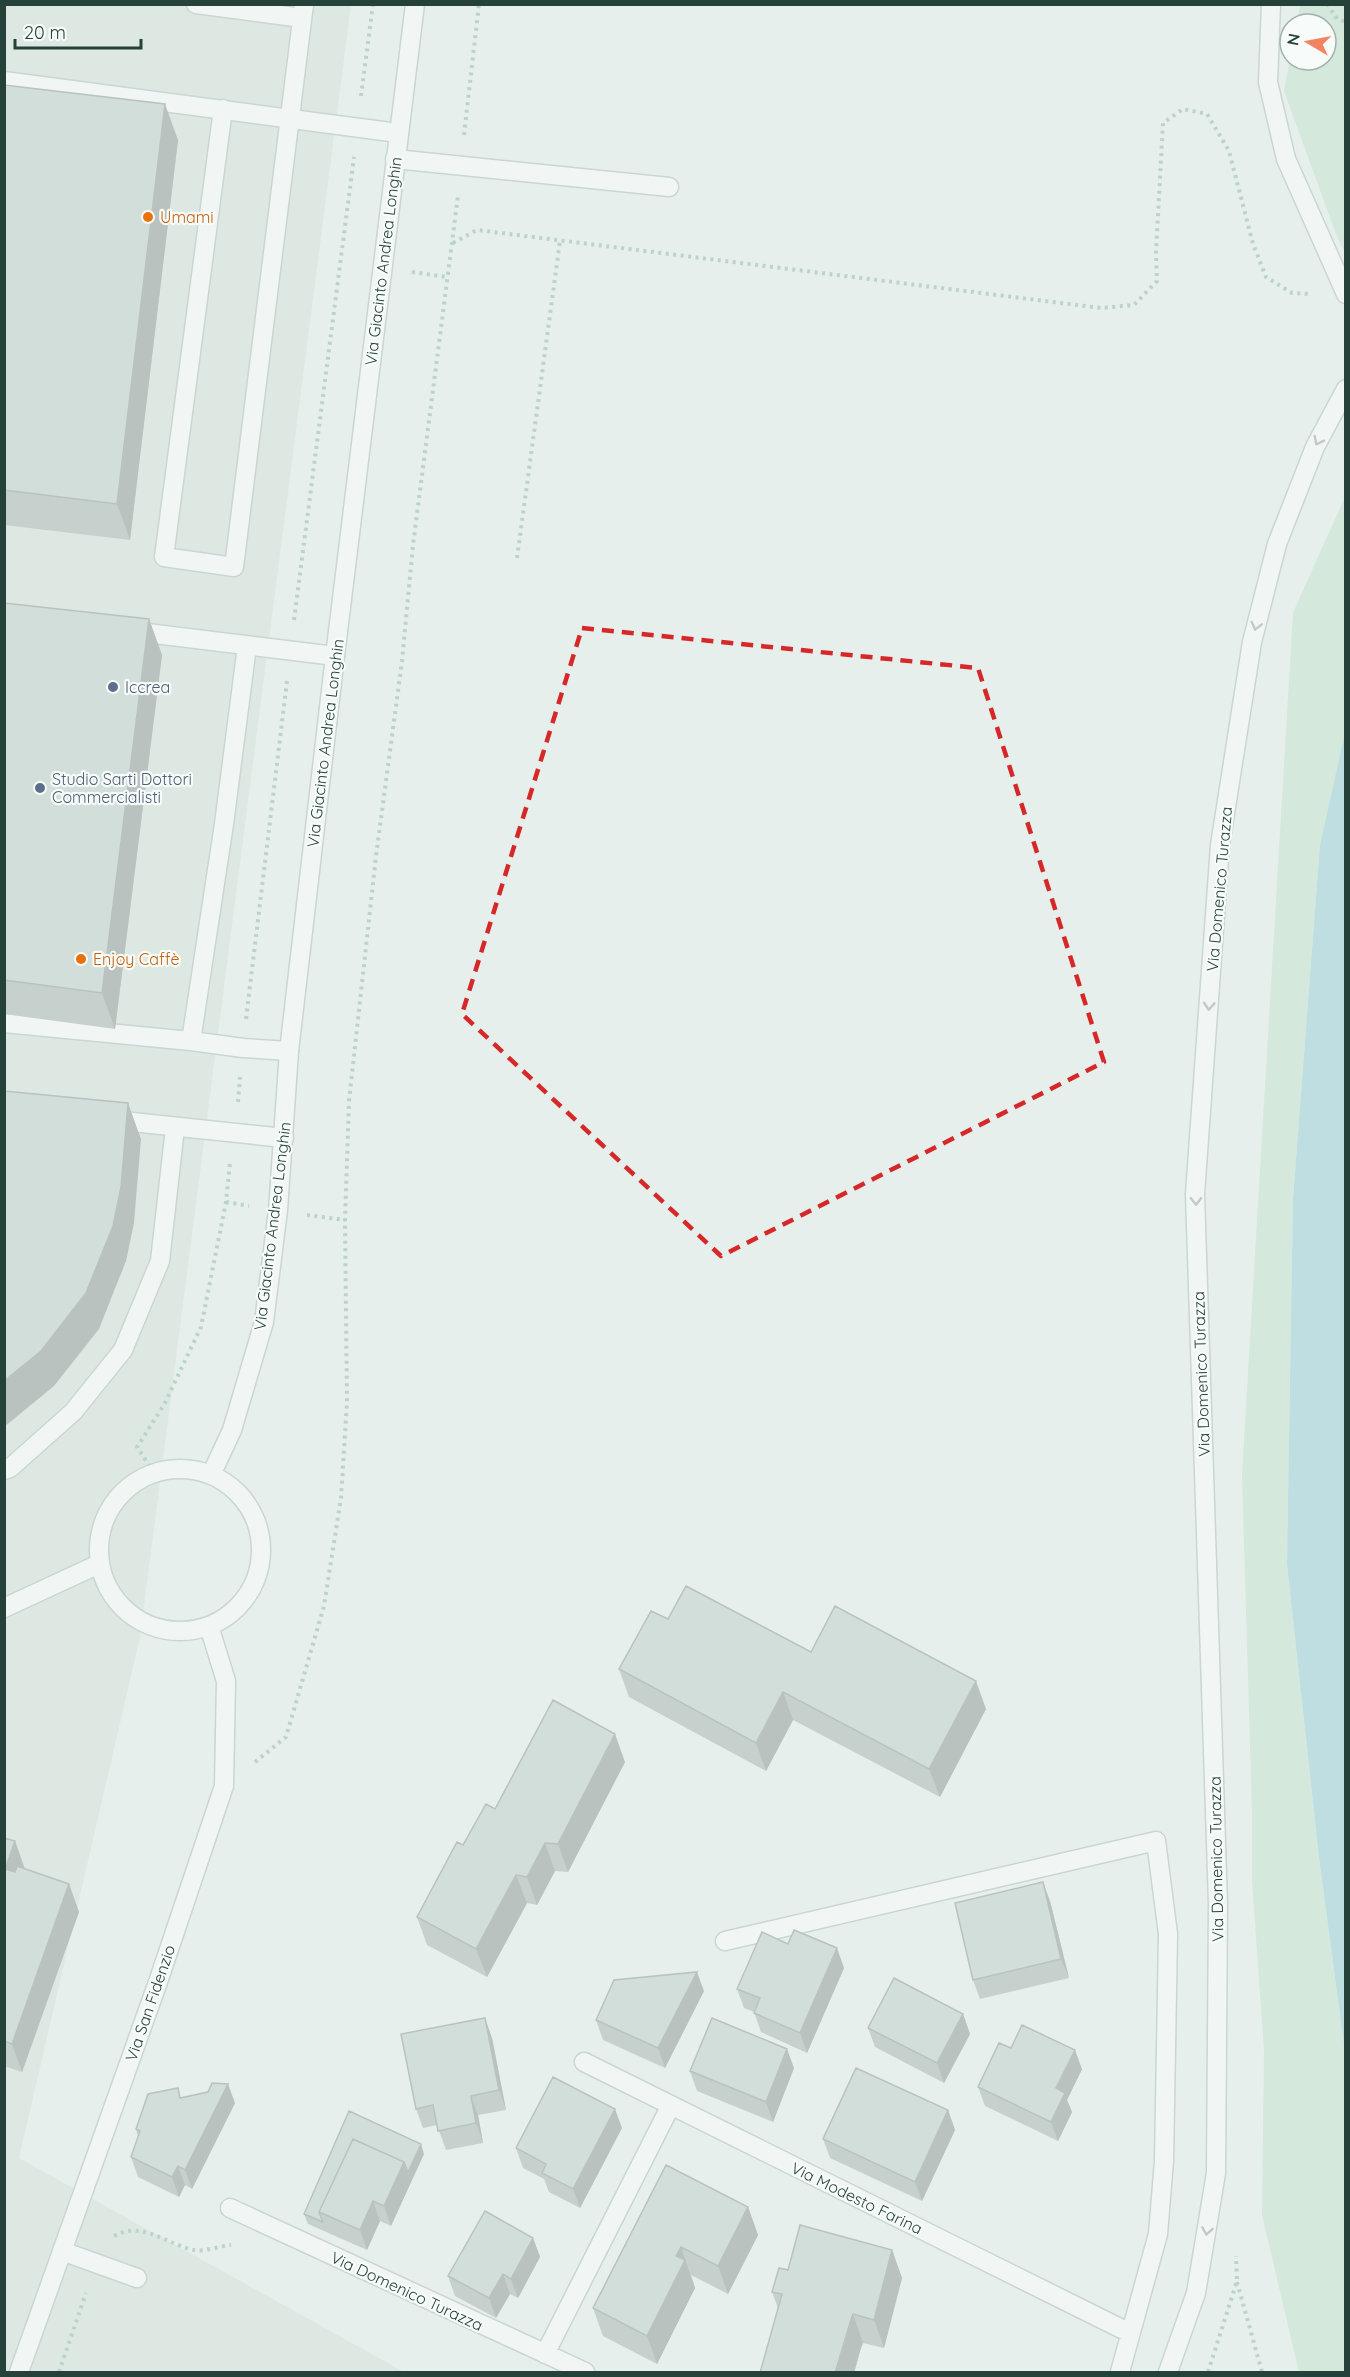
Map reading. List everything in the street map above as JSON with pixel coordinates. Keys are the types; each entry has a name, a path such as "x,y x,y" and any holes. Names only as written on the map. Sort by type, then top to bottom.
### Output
{"street":[{"path":"196,4 303,11 234,567 164,557 223,109"},
{"name":"Via Giacinto Andrea Longhin","path":"211,1475 232,1430 264,1322 284,1138 289,1051 415,4"},
{"path":"1271,4 1268,82 1286,159 1346,294"},
{"path":"4,81 398,133"},
{"path":"395,159 669,187"},
{"name":"Via Domenico Turazza","path":"1168,2373 1196,2294 1216,2173 1218,1905 1196,1194 1220,845 1252,642 1276,544 1315,447 1346,389"},
{"path":"108,628 335,656"},
{"path":"191,1041 224,824 247,646"},
{"path":"4,1023 289,1051"},
{"path":"96,1118 284,1138"},
{"path":"4,1470 10,1468 73,1412 123,1350 160,1261 175,1128"},
{"path":"183,1469 211,1475 234,1489 251,1511 260,1537 260,1565 250,1591 232,1612 209,1626 186,1631 162,1629 140,1621 121,1606 106,1587 99,1564 100,1535 110,1508 129,1486 154,1473 183,1469"},
{"path":"4,1608 99,1564"},
{"name":"Via San Fidenzio","path":"19,2373 154,1992 224,1786 226,1681 209,1626"},
{"path":"725,1941 1156,1841 1168,1934 1164,2161 1158,2234 1119,2373"},
{"name":"Via Modesto Farina","path":"584,2062 1131,2333"},
{"path":"545,2354 670,2105"},
{"name":"Via Domenico Turazza","path":"230,2208 585,2373"},
{"path":"62,2252 137,2278"}],"path":[{"path":"293,629 373,4"},
{"path":"224,1786 286,1737 324,1606 341,1498 347,1402 345,1220 349,1101 376,856 402,661 413,545 452,243 479,4"},
{"path":"1327,4 1337,19 1346,22"},
{"path":"452,243 477,230 1101,308 1134,305 1157,281 1156,252 1163,123 1183,110 1207,114 1229,151 1253,244 1266,277 1292,293 1322,294"},
{"path":"517,558 560,241"},
{"path":"248,1009 288,672"},
{"path":"237,1107 242,1068"},
{"path":"154,1473 137,1447 164,1405 201,1327 226,1202 231,1153"},
{"path":"123,2232 146,2232 196,2251 233,2244 274,2230"},
{"path":"1236,2251 1237,2281 1263,2373"},
{"path":"58,2373 97,2264"},
{"path":"1208,2373 1237,2281"}],"highlighted area":[{"path":"582,628 978,668 1104,1062 721,1256 462,1014"}],"shaded area":[{"path":"5,5 351,5 140,1637 19,2158 404,2372 5,2372"}],"green space":[{"path":"1300,5 1345,5 1345,253 1284,91 1288,72 1338,72 1338,12 1299,12"},
{"path":"1345,497 1345,732 1320,845 1293,1199 1287,1564 1319,1857 1345,2052 1345,2372 1299,2372 1262,2215 1264,2050 1252,1880 1242,1475 1293,613"}],"water":[{"path":"1345,732 1345,2052 1319,1857 1287,1564 1293,1199 1320,845"}],"building":[{"path":"4,85 165,104 117,504 4,490"},
{"path":"4,603 149,619 102,993 4,980"},
{"path":"4,1091 128,1103 121,1187 113,1226 86,1293 41,1351 4,1381"},
{"path":"686,1586 811,1652 835,1606 976,1681 929,1769 783,1692 756,1743 619,1669 651,1611 668,1619"},
{"path":"553,1700 615,1734 558,1844 545,1843 527,1877 516,1875 476,1949 417,1917 457,1842 463,1845 486,1804 495,1809"},
{"path":"4,1838 15,1841 5,1869 15,1872 17,1866 69,1884 12,2044 4,2041"},
{"path":"1043,1882 1061,1959 973,1980 955,1903"},
{"path":"794,1930 837,1948 800,2033 754,2013 760,1998 737,1989 762,1932 788,1944"},
{"path":"697,1972 658,2048 596,2020 614,1980"},
{"path":"894,1978 963,2014 937,2063 868,2028"},
{"path":"485,2018 499,2090 471,2096 476,2123 438,2131 433,2105 416,2109 401,2034"},
{"path":"712,2018 787,2049 766,2102 690,2071"},
{"path":"1022,2025 1075,2050 1056,2088 1065,2093 1051,2122 978,2087 999,2043 1011,2048"},
{"path":"856,2068 948,2110 915,2182 823,2139"},
{"path":"553,2077 615,2109 573,2189 542,2173 546,2164 516,2148"},
{"path":"212,2083 228,2084 185,2170 178,2166 172,2177 131,2157 140,2131 136,2129 148,2094 178,2088 180,2098 208,2092"},
{"path":"349,2111 421,2144 408,2172 404,2162 353,2139 319,2212 323,2222 304,2214"},
{"path":"353,2139 404,2162 384,2206 373,2201 360,2230 319,2212"},
{"path":"666,2165 748,2207 718,2266 681,2247 676,2256 685,2260 647,2336 593,2308"},
{"path":"485,2211 533,2238 511,2279 503,2274 489,2298 448,2276"},
{"path":"800,2225 892,2250 874,2320 853,2314 835,2373 760,2373 782,2294 772,2292 779,2268 788,2270"}],"place":[{"name":"Umami","path":"148,217"},
{"name":"Iccrea","path":"113,687"},
{"name":"Studio Sarti Dottori Commercialisti","path":"40,788"},
{"name":"Enjoy Caffè","path":"81,959"}]}
